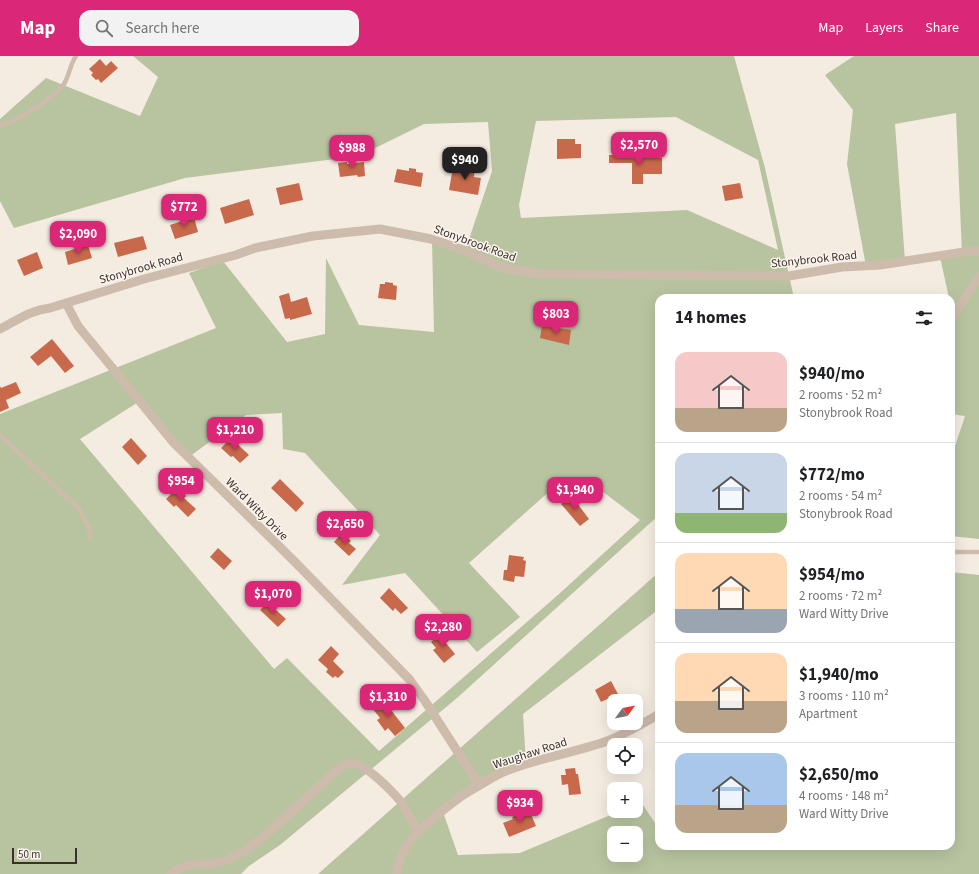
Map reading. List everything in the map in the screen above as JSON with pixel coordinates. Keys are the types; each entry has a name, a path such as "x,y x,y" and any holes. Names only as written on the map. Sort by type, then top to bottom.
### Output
{"street":[{"name":"Stonybrook Road","path":"0,329 32,311 66,303 144,279 235,255 255,248 313,236 380,229 431,239 464,250 502,268 542,274 789,276 842,267 880,265 979,251"},
{"path":"955,313 979,277"},
{"name":"Ward Witty Drive","path":"66,303 78,326 173,442 295,562 410,680 434,714 479,785"},
{"name":"Waughaw Road","path":"396,874 400,859 408,842 460,796 500,773 548,757 609,740 632,730 655,717"},
{"path":"171,874 191,864 218,863 230,858 272,829 340,768 348,764 358,764 395,795 419,831"}],"lane":[{"path":"0,125 6,125 19,118 59,90 64,83 76,56"},
{"path":"0,435 80,510 89,528 90,539"},
{"path":"955,552 979,552"}],"green space":[{"path":"133,56 734,56 765,168 793,294 655,294 655,519 457,698 280,845 249,866 241,874 0,874 0,414 216,328 189,273 223,261 287,342 325,334 326,258 359,325 434,332 432,240 465,251 492,171 488,122 424,124 359,156 185,178 14,228 0,201 0,119 46,78 140,116 158,77","holes":["676,117 758,160 778,250 687,210 521,218 519,205 536,121","140,401 189,457 246,415 282,413 283,449 305,453 380,535 342,585 405,573 477,652 520,617 469,563 553,488 594,485 640,520 559,594 379,751 287,658 274,669 80,439"]},
{"path":"854,56 979,56 979,539 955,536 955,446 965,416 955,415 955,294 948,294 940,257 962,254 956,113 895,124 905,261 866,266 847,164 853,110 825,75"},
{"path":"955,572 979,575 979,874 318,874 655,576 655,612 523,714 526,763 443,812 458,855 520,853 607,816 607,818 643,818 643,805 655,823 655,850 955,850"}],"building":[{"path":"100,59 106,66 111,61 118,68 101,83 98,79 96,80 91,75 93,73 89,69"},
{"path":"557,139 575,139 575,144 581,144 581,158 557,159"},
{"path":"609,155 642,155 642,158 662,158 662,174 643,174 643,184 632,184 632,163 609,163"},
{"path":"347,162 347,164 364,162 365,176 358,177 357,175 340,177 338,163"},
{"path":"457,166 475,167 474,177 481,178 478,195 449,190 452,173 456,173"},
{"path":"409,168 416,169 416,172 423,173 421,187 394,182 397,169 409,171"},
{"path":"299,183 303,200 280,205 276,188"},
{"path":"740,183 743,198 725,201 722,186"},
{"path":"249,199 254,215 225,224 220,208"},
{"path":"194,217 198,232 175,239 170,225"},
{"path":"143,236 147,249 118,257 114,243"},
{"path":"88,245 92,258 68,265 65,252"},
{"path":"37,252 43,268 24,276 17,260"},
{"path":"385,282 393,283 393,285 397,286 396,300 378,298 380,284 385,284"},
{"path":"289,293 291,302 307,297 312,314 290,320 290,318 285,319 279,296"},
{"path":"542,326 571,330 569,345 540,338"},
{"path":"52,339 74,366 65,373 51,356 38,366 30,357"},
{"path":"16,382 21,393 6,400 9,408 0,412 0,386 1,388"},
{"path":"131,438 147,456 138,465 122,447"},
{"path":"231,438 249,455 240,463 221,448"},
{"path":"280,479 304,503 296,512 271,488"},
{"path":"177,488 186,496 184,498 196,509 188,517 176,505 174,507 166,499"},
{"path":"571,495 589,519 580,526 561,504"},
{"path":"342,533 351,541 349,543 356,549 349,556 334,542"},
{"path":"218,548 232,561 224,570 210,557"},
{"path":"509,555 524,557 523,560 526,561 524,577 515,576 514,582 503,580 504,570 507,570"},
{"path":"389,588 408,608 401,614 395,608 393,611 380,598"},
{"path":"266,604 286,619 278,627 260,610"},
{"path":"439,635 442,638 445,635 449,640 446,643 455,654 444,663 433,650 436,648 431,642"},
{"path":"331,646 339,654 333,661 344,672 338,678 335,676 333,678 326,672 328,669 318,660"},
{"path":"611,681 618,694 607,694 607,699 601,702 595,690"},
{"path":"384,698 405,728 395,736 388,728 385,731 377,720 380,718 372,708"},
{"path":"575,768 576,774 578,774 581,794 569,795 568,784 562,785 561,775 566,775 565,769"},
{"path":"529,810 536,826 509,837 503,823 513,819 512,817"}]}
